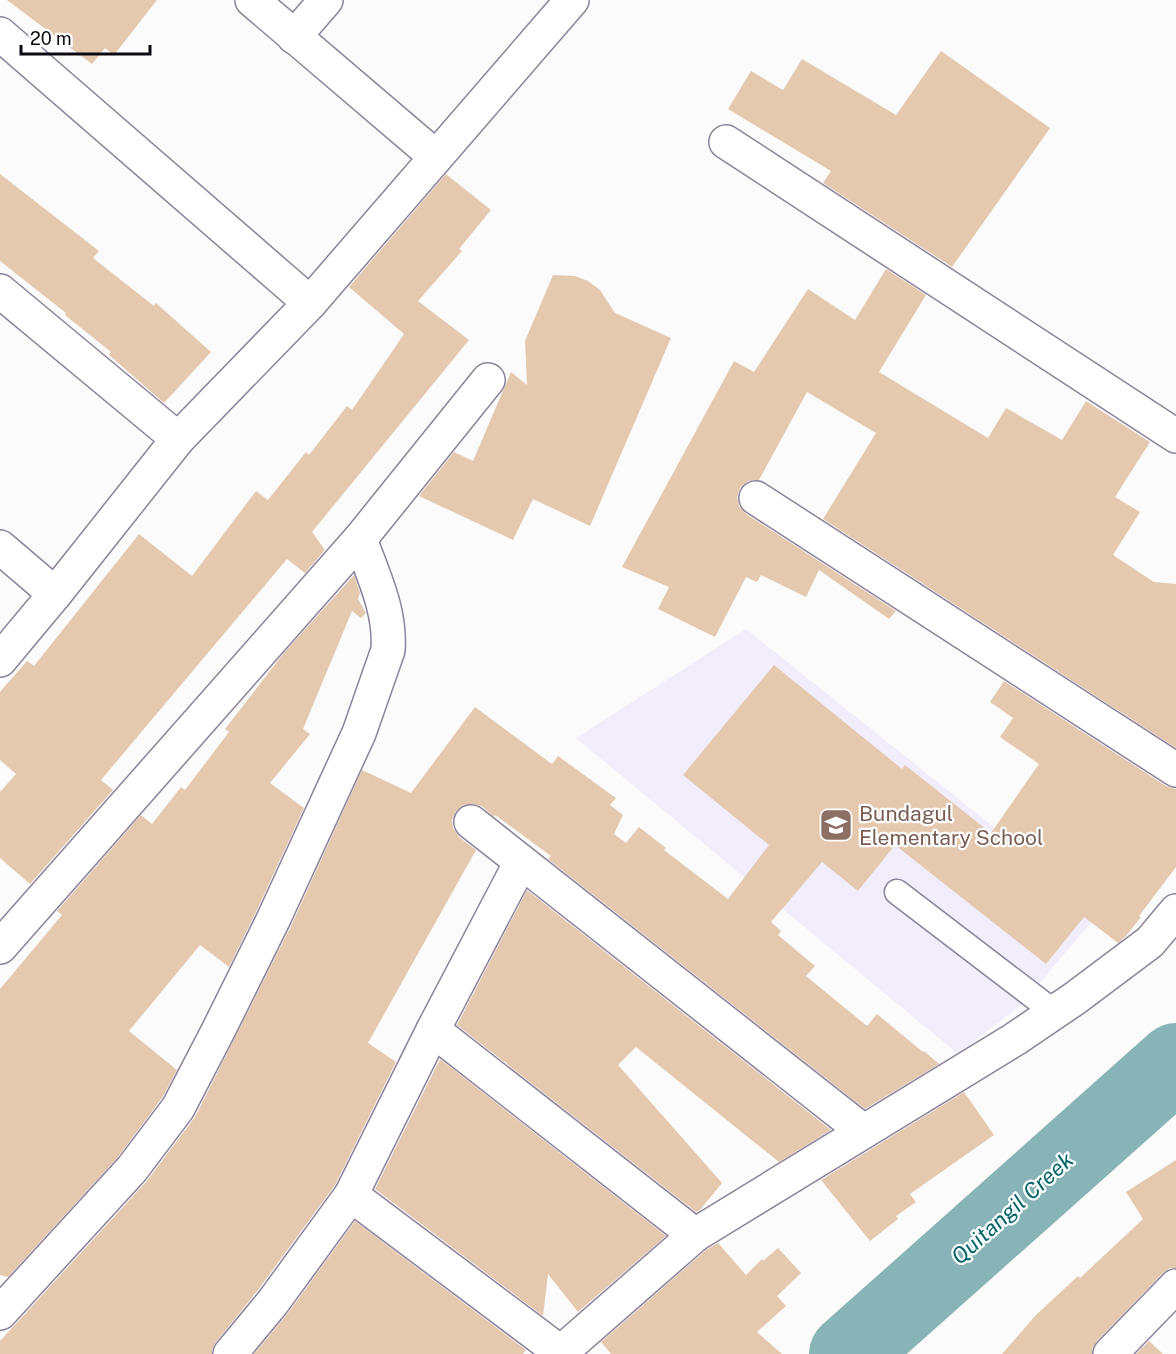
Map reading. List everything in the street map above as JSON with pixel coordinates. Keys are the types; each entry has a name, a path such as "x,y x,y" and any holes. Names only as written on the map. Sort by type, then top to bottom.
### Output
{"street":[{"path":"252,0 436,157"},
{"path":"294,37 326,0"},
{"path":"0,660 178,439 310,303 572,0"},
{"path":"0,34 310,303"},
{"path":"726,142 1176,436"},
{"path":"0,291 178,439"},
{"path":"0,947 360,539 488,380"},
{"path":"756,498 1176,770"},
{"path":"0,1313 132,1169 178,1108 273,920 359,733 388,650 389,636 385,610 360,539"},
{"path":"0,548 55,594"},
{"path":"471,822 863,1131"},
{"path":"230,1354 273,1302 351,1195 433,1030 521,862"},
{"path":"351,1195 560,1353 695,1235 997,1050 1054,1012 1150,942 1176,911"},
{"path":"433,1030 695,1235"},
{"path":"1110,1354 1170,1305"}],"lane":[{"path":"897,892 1054,1012"}],"shaded area":[{"name":"Bundagul Elementary School","path":"746,629 1100,912 1021,1005 958,1054 576,738"}],"building":[{"path":"7,0 157,0 114,55 105,48 92,64"},
{"path":"941,51 1050,128 952,267 823,183 831,171 728,109 751,71 783,90 802,59 896,115"},
{"path":"0,174 99,251 93,258 154,306 156,303 211,352 164,403 109,355 111,352 65,315 66,313 0,261"},
{"path":"446,174 491,210 459,249 462,251 418,301 469,340 312,532 325,550 305,573 287,559 101,780 113,790 30,884 0,858 0,792 16,774 0,760 0,692 27,661 34,666 139,534 192,576 256,491 268,500 306,452 309,455 347,406 352,410 404,334 349,287"},
{"path":"886,269 926,295 879,372 988,438 1006,408 1062,440 1086,401 1150,442 1115,497 1140,512 1113,555 1154,582 1176,584 1176,748 823,519 876,433 807,392 759,480 748,481 740,488 737,498 739,506 746,514 896,611 889,619 819,570 806,597 761,575 757,582 746,577 715,637 658,609 669,587 622,567 734,361 754,372 808,289 855,320"},
{"path":"553,275 575,276 588,281 600,290 615,313 671,338 590,526 533,499 513,540 419,496 454,452 473,461 511,372 527,385 525,341"},
{"path":"354,575 360,593 358,599 366,613 361,618 352,611 303,729 310,734 270,783 304,808 229,967 200,945 129,1031 177,1070 162,1098 118,1157 8,1277 0,1275 0,989 62,915 57,911 141,815 152,824 181,787 185,790 229,732 225,729 283,654"},
{"path":"774,665 902,769 905,765 991,833 1039,764 1000,737 1013,718 990,702 1004,681 1166,786 1176,789 1176,867 1139,916 1141,917 1118,943 1084,917 1046,964 895,845 858,891 822,862 771,922 781,931 778,935 815,966 806,976 867,1026 877,1014 939,1064 865,1109 548,859 551,856 483,807 474,804 464,805 456,811 452,820 453,828 459,837 476,850 368,1043 396,1062 335,1185 258,1290 216,1342 212,1354 0,1354 0,1341 146,1182 195,1117 290,928 362,770 411,793 475,707 552,764 558,756 616,798 610,805 623,815 614,834 626,843 639,827 666,848 664,850 728,899 769,845 683,775"},
{"path":"527,890 831,1130 779,1162 636,1047 618,1065 722,1183 696,1212 457,1025"},
{"path":"440,1059 666,1236 578,1312 548,1274 543,1316 375,1189"},
{"path":"964,1092 994,1135 910,1194 916,1202 896,1216 898,1219 870,1241 821,1180"},
{"path":"1176,1160 1176,1268 1170,1268 1163,1273 1097,1341 1092,1354 1002,1354 1036,1315 1078,1276 1080,1278 1143,1219 1126,1192"},
{"path":"355,1221 526,1350 523,1354 254,1354 288,1313"},
{"path":"718,1243 746,1275 762,1259 763,1261 778,1248 801,1273 777,1296 786,1306 757,1332 782,1354 611,1354 601,1342 706,1250"},
{"path":"1149,1341 1163,1354 1136,1354"}],"waterway":[{"name":"Quitangil Creek","path":"848,1354 1176,1062"}],"place":[{"name":"Bundagul Elementary School","path":"836,825"}]}
